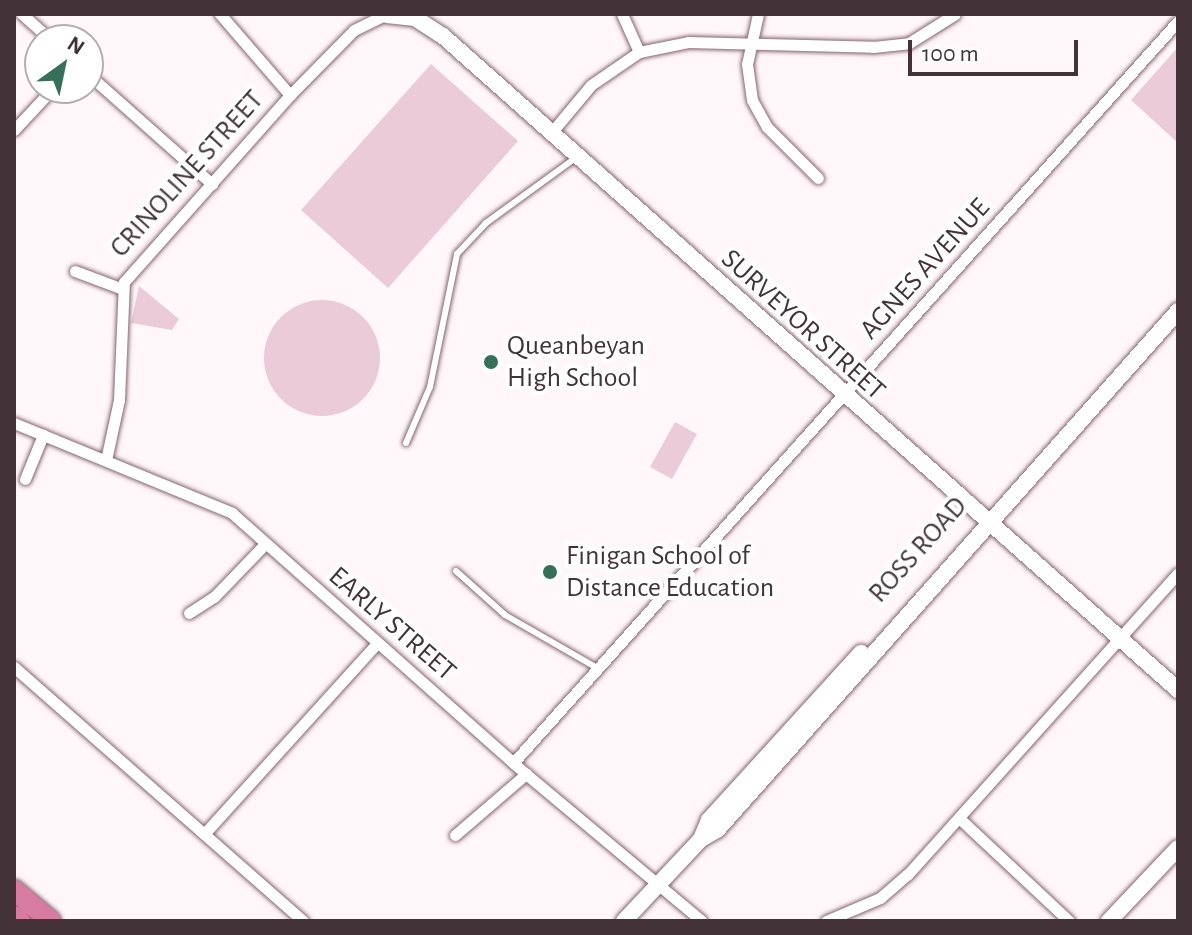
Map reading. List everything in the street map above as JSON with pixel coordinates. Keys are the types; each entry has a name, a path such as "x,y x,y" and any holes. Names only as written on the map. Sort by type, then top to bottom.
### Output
{"highway":[{"path":"14,890 51,921"},
{"path":"14,916 20,921"}],"street":[{"path":"220,14 290,95"},
{"path":"622,14 639,52"},
{"path":"758,14 747,64 752,100 767,127 818,178"},
{"path":"551,133 591,85 639,52 688,42 753,41 873,47 909,43 955,14"},
{"name":"CRINOLINE STREET","path":"106,460 119,400 120,288 290,95 354,30 387,15"},
{"name":"SURVEYOR STREET","path":"387,15 408,16 431,26 843,397 1178,690"},
{"name":"AGNES AVENUE","path":"513,763 1178,21"},
{"path":"104,88 212,184"},
{"path":"14,130 38,104"},
{"path":"75,271 120,288"},
{"name":"ROSS ROAD","path":"985,522 1178,296"},
{"name":"ROSS ROAD","path":"624,921 701,839 709,820 1178,311"},
{"name":"EARLY STREET","path":"14,423 219,504 513,763 702,921"},
{"path":"25,479 43,435"},
{"path":"189,613 214,597 265,544"},
{"path":"826,921 891,890 1178,573"},
{"path":"204,834 376,644"},
{"path":"14,667 303,921"},
{"path":"455,835 526,774"},
{"path":"959,818 1069,921"},
{"path":"1116,919 1178,848"}],"lane":[{"path":"406,443 430,387 457,254 486,223 577,157"},
{"path":"456,571 505,615 597,668"}],"shaded area":[{"path":"1178,47 1178,143 1131,100"},
{"path":"431,64 518,141 388,288 301,210"},
{"path":"139,286 179,319 172,330 131,323"},
{"path":"322,300 344,305 363,317 375,336 380,358 375,380 363,399 344,411 322,416 300,411 281,399 269,380 264,358 269,336 281,317 300,305"},
{"path":"675,422 697,434 672,479 650,467"}],"place":[{"name":"Queanbeyan High School","path":"491,362"},
{"name":"Finigan School of Distance Education","path":"550,572"}]}
